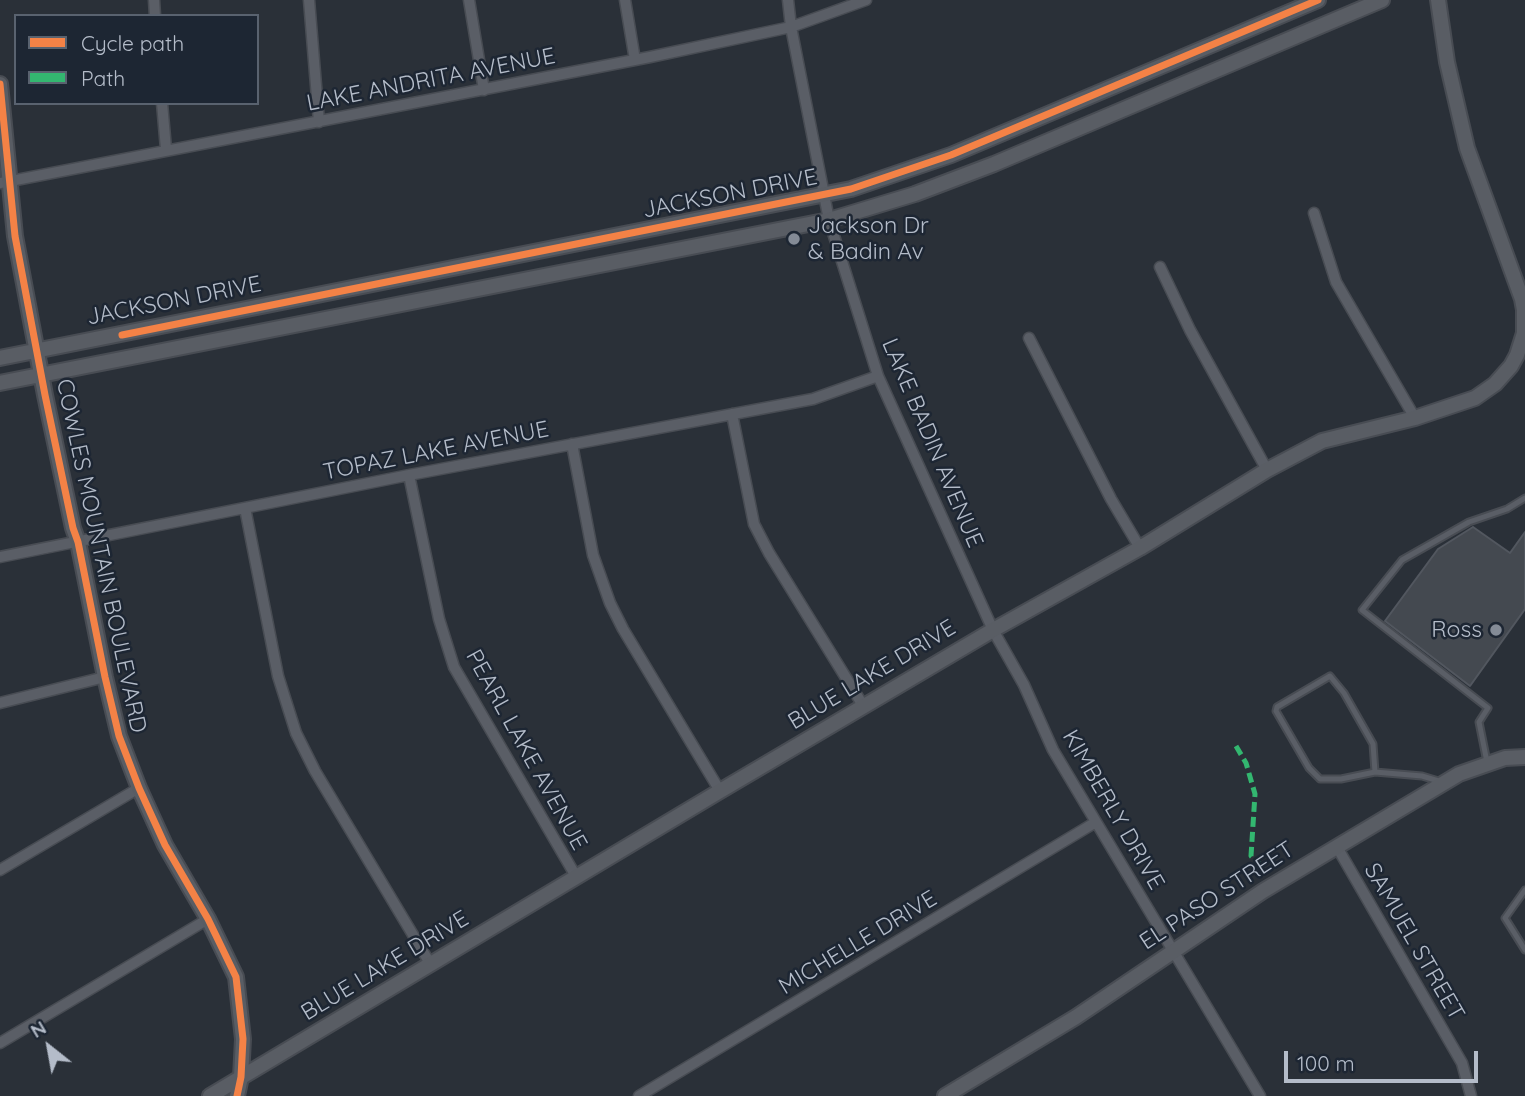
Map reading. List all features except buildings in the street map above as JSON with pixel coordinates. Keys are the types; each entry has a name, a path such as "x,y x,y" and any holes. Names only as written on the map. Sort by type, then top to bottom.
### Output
{"street":[{"path":"309,0 319,122"},
{"path":"469,0 484,90"},
{"path":"625,0 635,60"},
{"name":"LAKE BADIN AVENUE","path":"788,0 829,220 878,376 993,630 1024,685"},
{"name":"LAKE ANDRITA AVENUE","path":"5,182 635,60 791,27 866,0"},
{"name":"JACKSON DRIVE","path":"0,358 824,195 908,171 951,155 1318,0"},
{"name":"JACKSON DRIVE","path":"0,383 829,220 915,194 994,164 1382,0"},
{"name":"BLUE LAKE DRIVE","path":"210,1096 720,791 993,630 1140,548 1267,470 1322,441 1415,418 1475,398 1504,376 1521,344 1525,321 1522,299 1467,148 1447,62 1438,0"},
{"name":"COWLES MOUNTAIN BOULEVARD","path":"0,84 5,182 41,374 105,677 119,736 139,788 165,845 208,919 236,977 243,1040 237,1096"},
{"path":"162,105 166,149"},
{"path":"1314,213 1336,282 1415,418"},
{"path":"1160,267 1190,330 1267,470"},
{"path":"1029,338 1111,499 1140,548"},
{"name":"TOPAZ LAKE AVENUE","path":"0,557 409,475 813,400 878,376"},
{"path":"732,414 754,524 769,554 864,707"},
{"path":"572,444 593,555 610,603 720,791"},
{"name":"PEARL LAKE AVENUE","path":"409,475 439,618 454,667 577,878"},
{"path":"245,508 278,676 296,733 315,771 431,965"},
{"path":"0,703 105,677"},
{"name":"KIMBERLY DRIVE","path":"1024,685 1053,750 1259,1096"},
{"name":"EL PASO STREET","path":"945,1096 1076,1017 1263,891 1445,783 1505,758 1525,757"},
{"path":"0,870 139,788"},
{"name":"MICHELLE DRIVE","path":"639,1096 1096,822"},
{"name":"SAMUEL STREET","path":"1337,847 1462,1063 1471,1096"},
{"path":"0,1043 208,919"}],"lane":[{"path":"1488,764 1479,722 1488,708 1362,610 1402,560 1469,522 1507,509 1525,498"},
{"path":"1375,772 1373,744 1344,693 1330,676 1277,707 1276,711 1309,768 1320,779 1341,779 1375,772 1422,776 1445,783"},
{"path":"1525,890 1505,918 1525,950"}],"marked path":[{"path":"1236,746 1246,763 1255,794 1251,856 1265,869"}],"cycle path":[{"path":"122,335 851,189 951,155 1318,0"},
{"path":"0,84 15,236 45,395 105,677 119,736 139,788 165,845 208,919 236,977 243,1039 237,1096"}],"place":[{"name":"Jackson Dr & Badin Av","path":"794,239"},
{"name":"Ross","path":"1496,630"}]}
